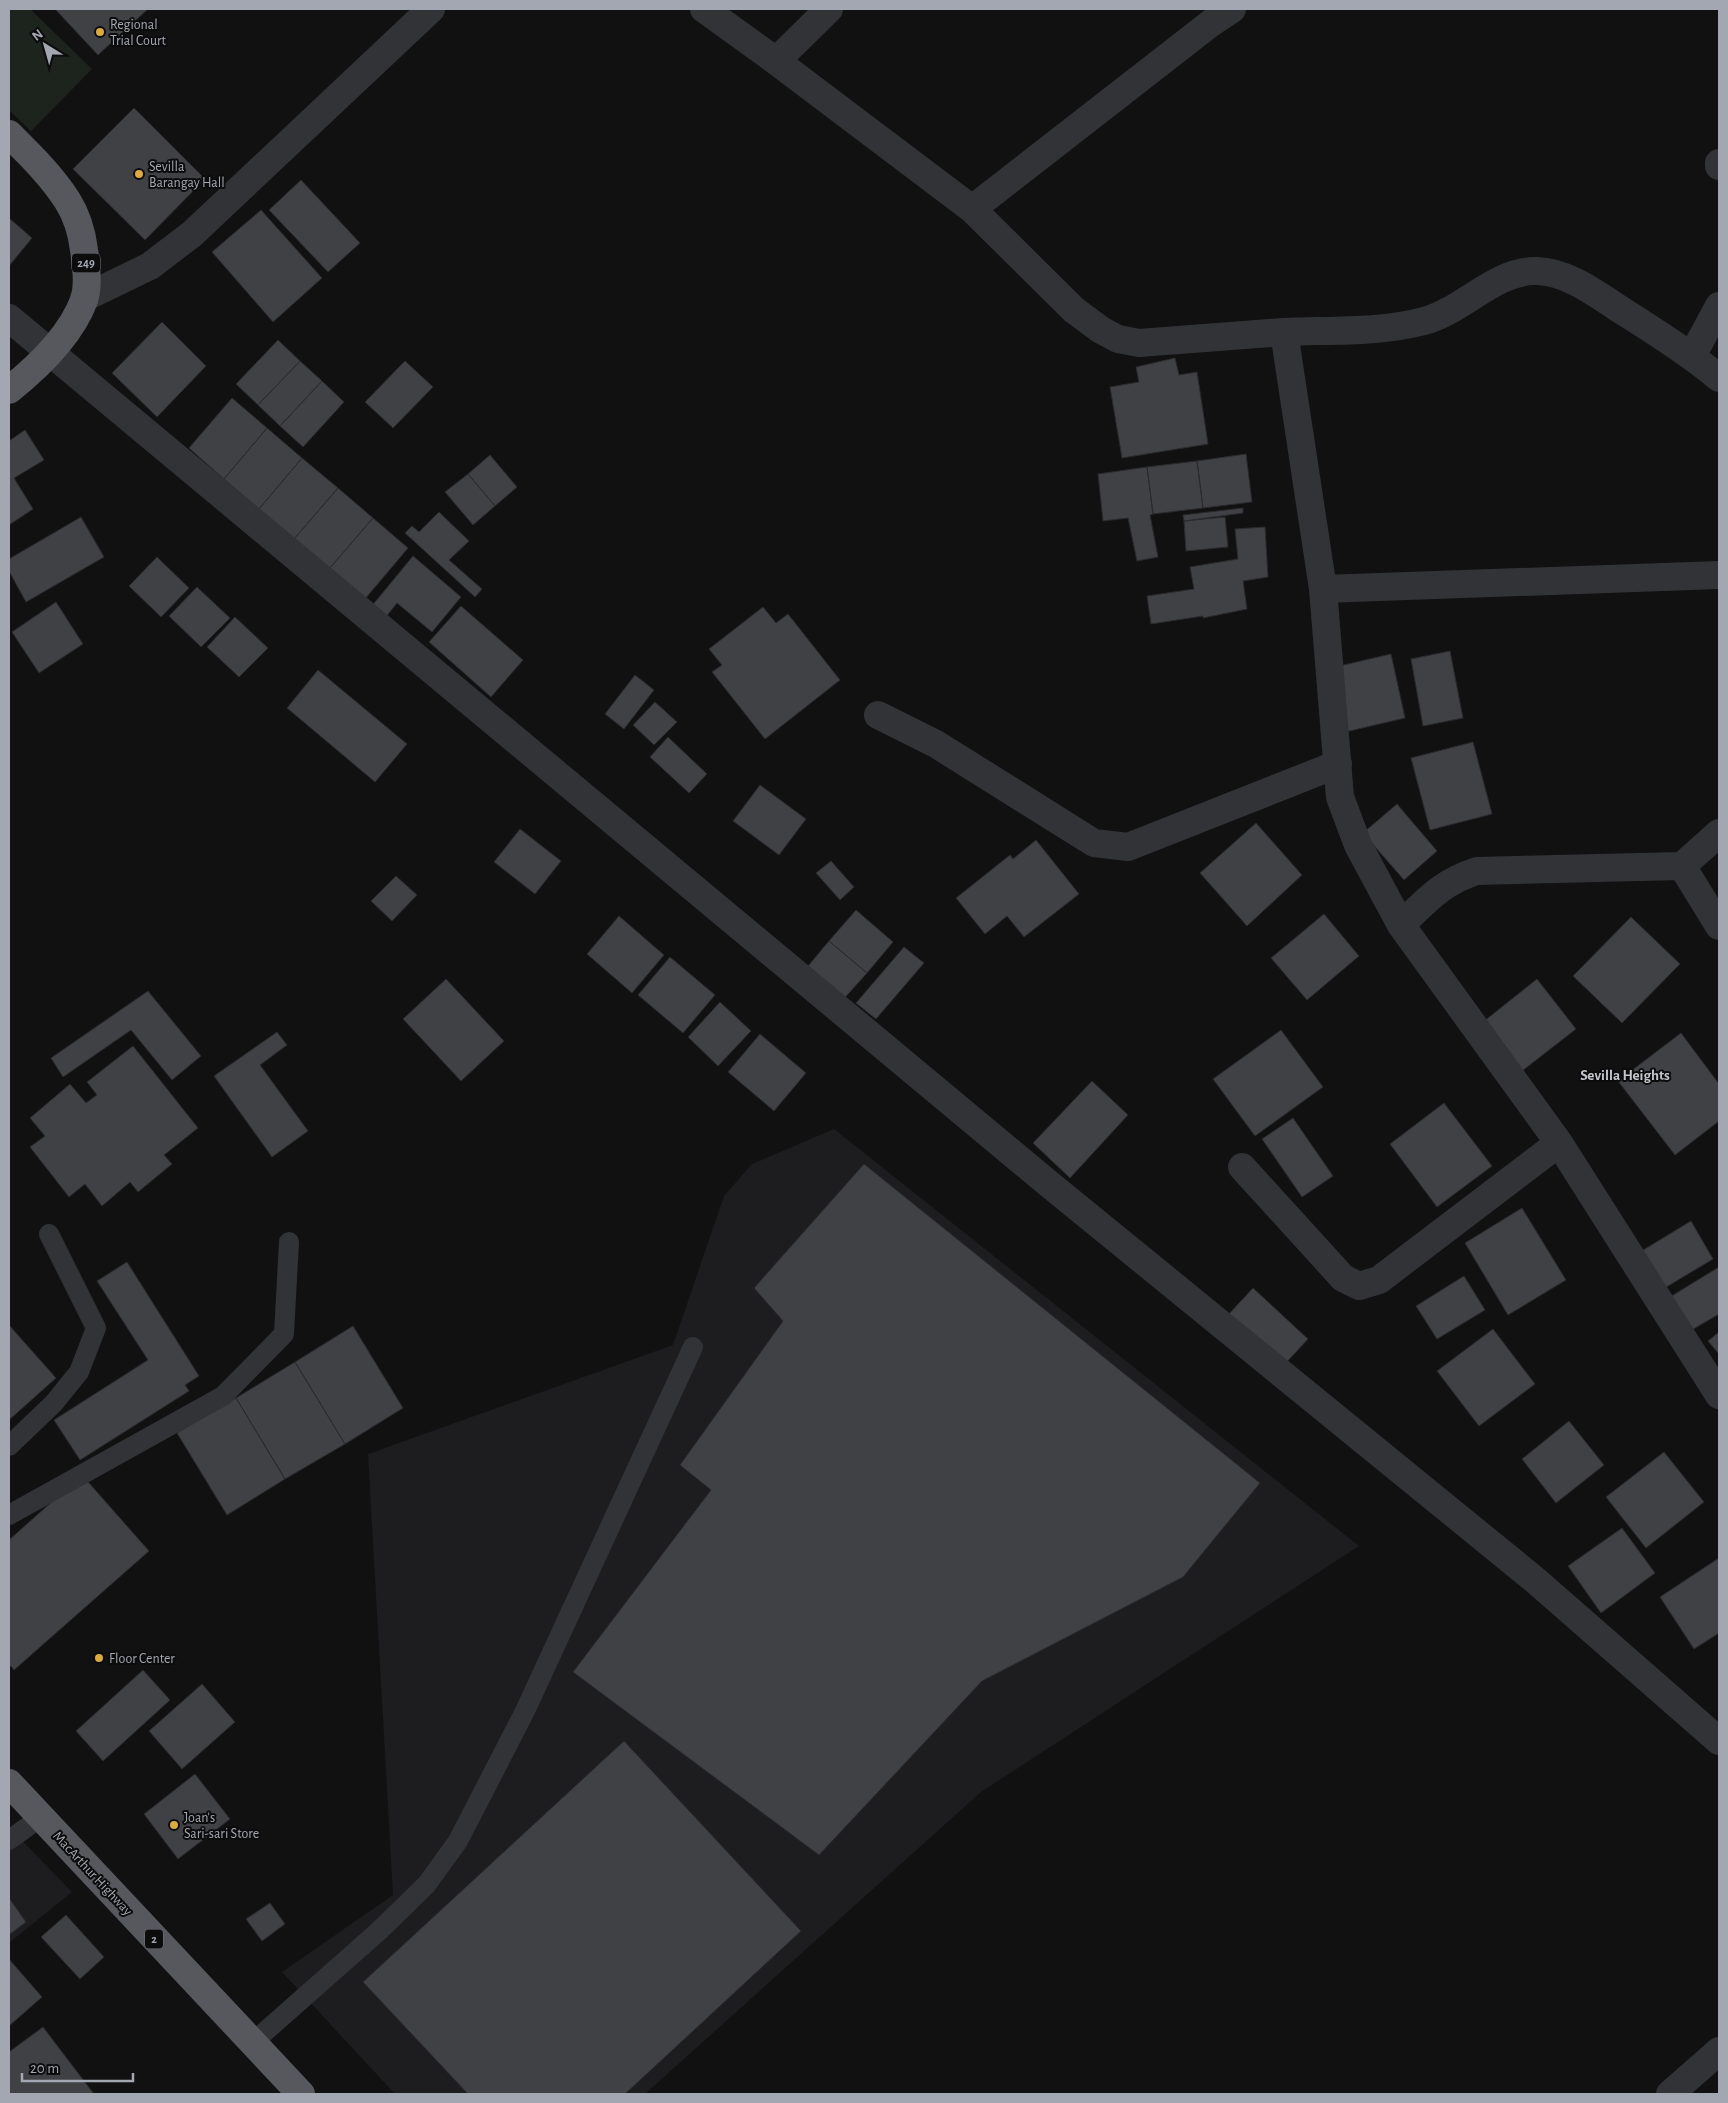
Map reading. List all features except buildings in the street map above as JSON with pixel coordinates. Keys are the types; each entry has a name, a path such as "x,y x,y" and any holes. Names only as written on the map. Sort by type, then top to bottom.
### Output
{"highway":[{"name":"249","path":"9,134 40,165 68,201 82,234 86,267 84,298 69,328 49,353 9,390"},
{"name":"MacArthur Highway","path":"9,1783 251,2044 300,2094"}],"street":[{"path":"84,298 150,266 192,234 431,9"},
{"path":"704,9 972,209 1074,310 1101,330 1118,339 1139,343 1284,332 1400,326 1426,320 1515,274 1537,271 1557,274 1579,284 1692,356 1719,378"},
{"path":"776,61 829,9"},
{"path":"972,209 1211,23 1232,9"},
{"path":"1692,356 1719,306"},
{"path":"9,318 1042,1177 1527,1574 1719,1740"},
{"path":"1284,332 1323,589 1340,796 1346,817 1358,845 1401,925 1560,1143 1719,1395"},
{"path":"1323,589 1719,575"},
{"path":"878,715 936,744 1094,843 1128,847 1338,764"},
{"path":"1401,925 1441,886 1462,875 1477,871 1682,866 1719,833"},
{"path":"1682,866 1719,926"},
{"path":"1242,1167 1343,1278 1359,1286 1380,1280 1560,1143"},
{"path":"1670,2094 1719,2051"}],"lane":[{"path":"9,1446 54,1403 79,1372 96,1328 48,1234"},
{"path":"9,1515 223,1396 284,1334 289,1242"},
{"path":"251,2044 380,1930 427,1884 458,1841 525,1711 693,1347"},
{"path":"9,1840 42,1817"}],"shaded area":[{"path":"9,9 30,9 92,69 31,131 9,110"},
{"path":"834,1129 1359,1546 981,1792 645,2094 395,2094 282,1972 393,1895 368,1454 673,1345 724,1196 752,1164"},
{"path":"9,1827 72,1892 9,1943"}],"place":[{"name":"Regional Trial Court","path":"100,32"},
{"name":"Sevilla Barangay Hall","path":"139,174"},
{"name":"Floor Center","path":"99,1658"},
{"name":"Joan's Sari-sari Store","path":"174,1825"}],"district":[{"name":"Sevilla Heights","path":"1625,1075"}]}
